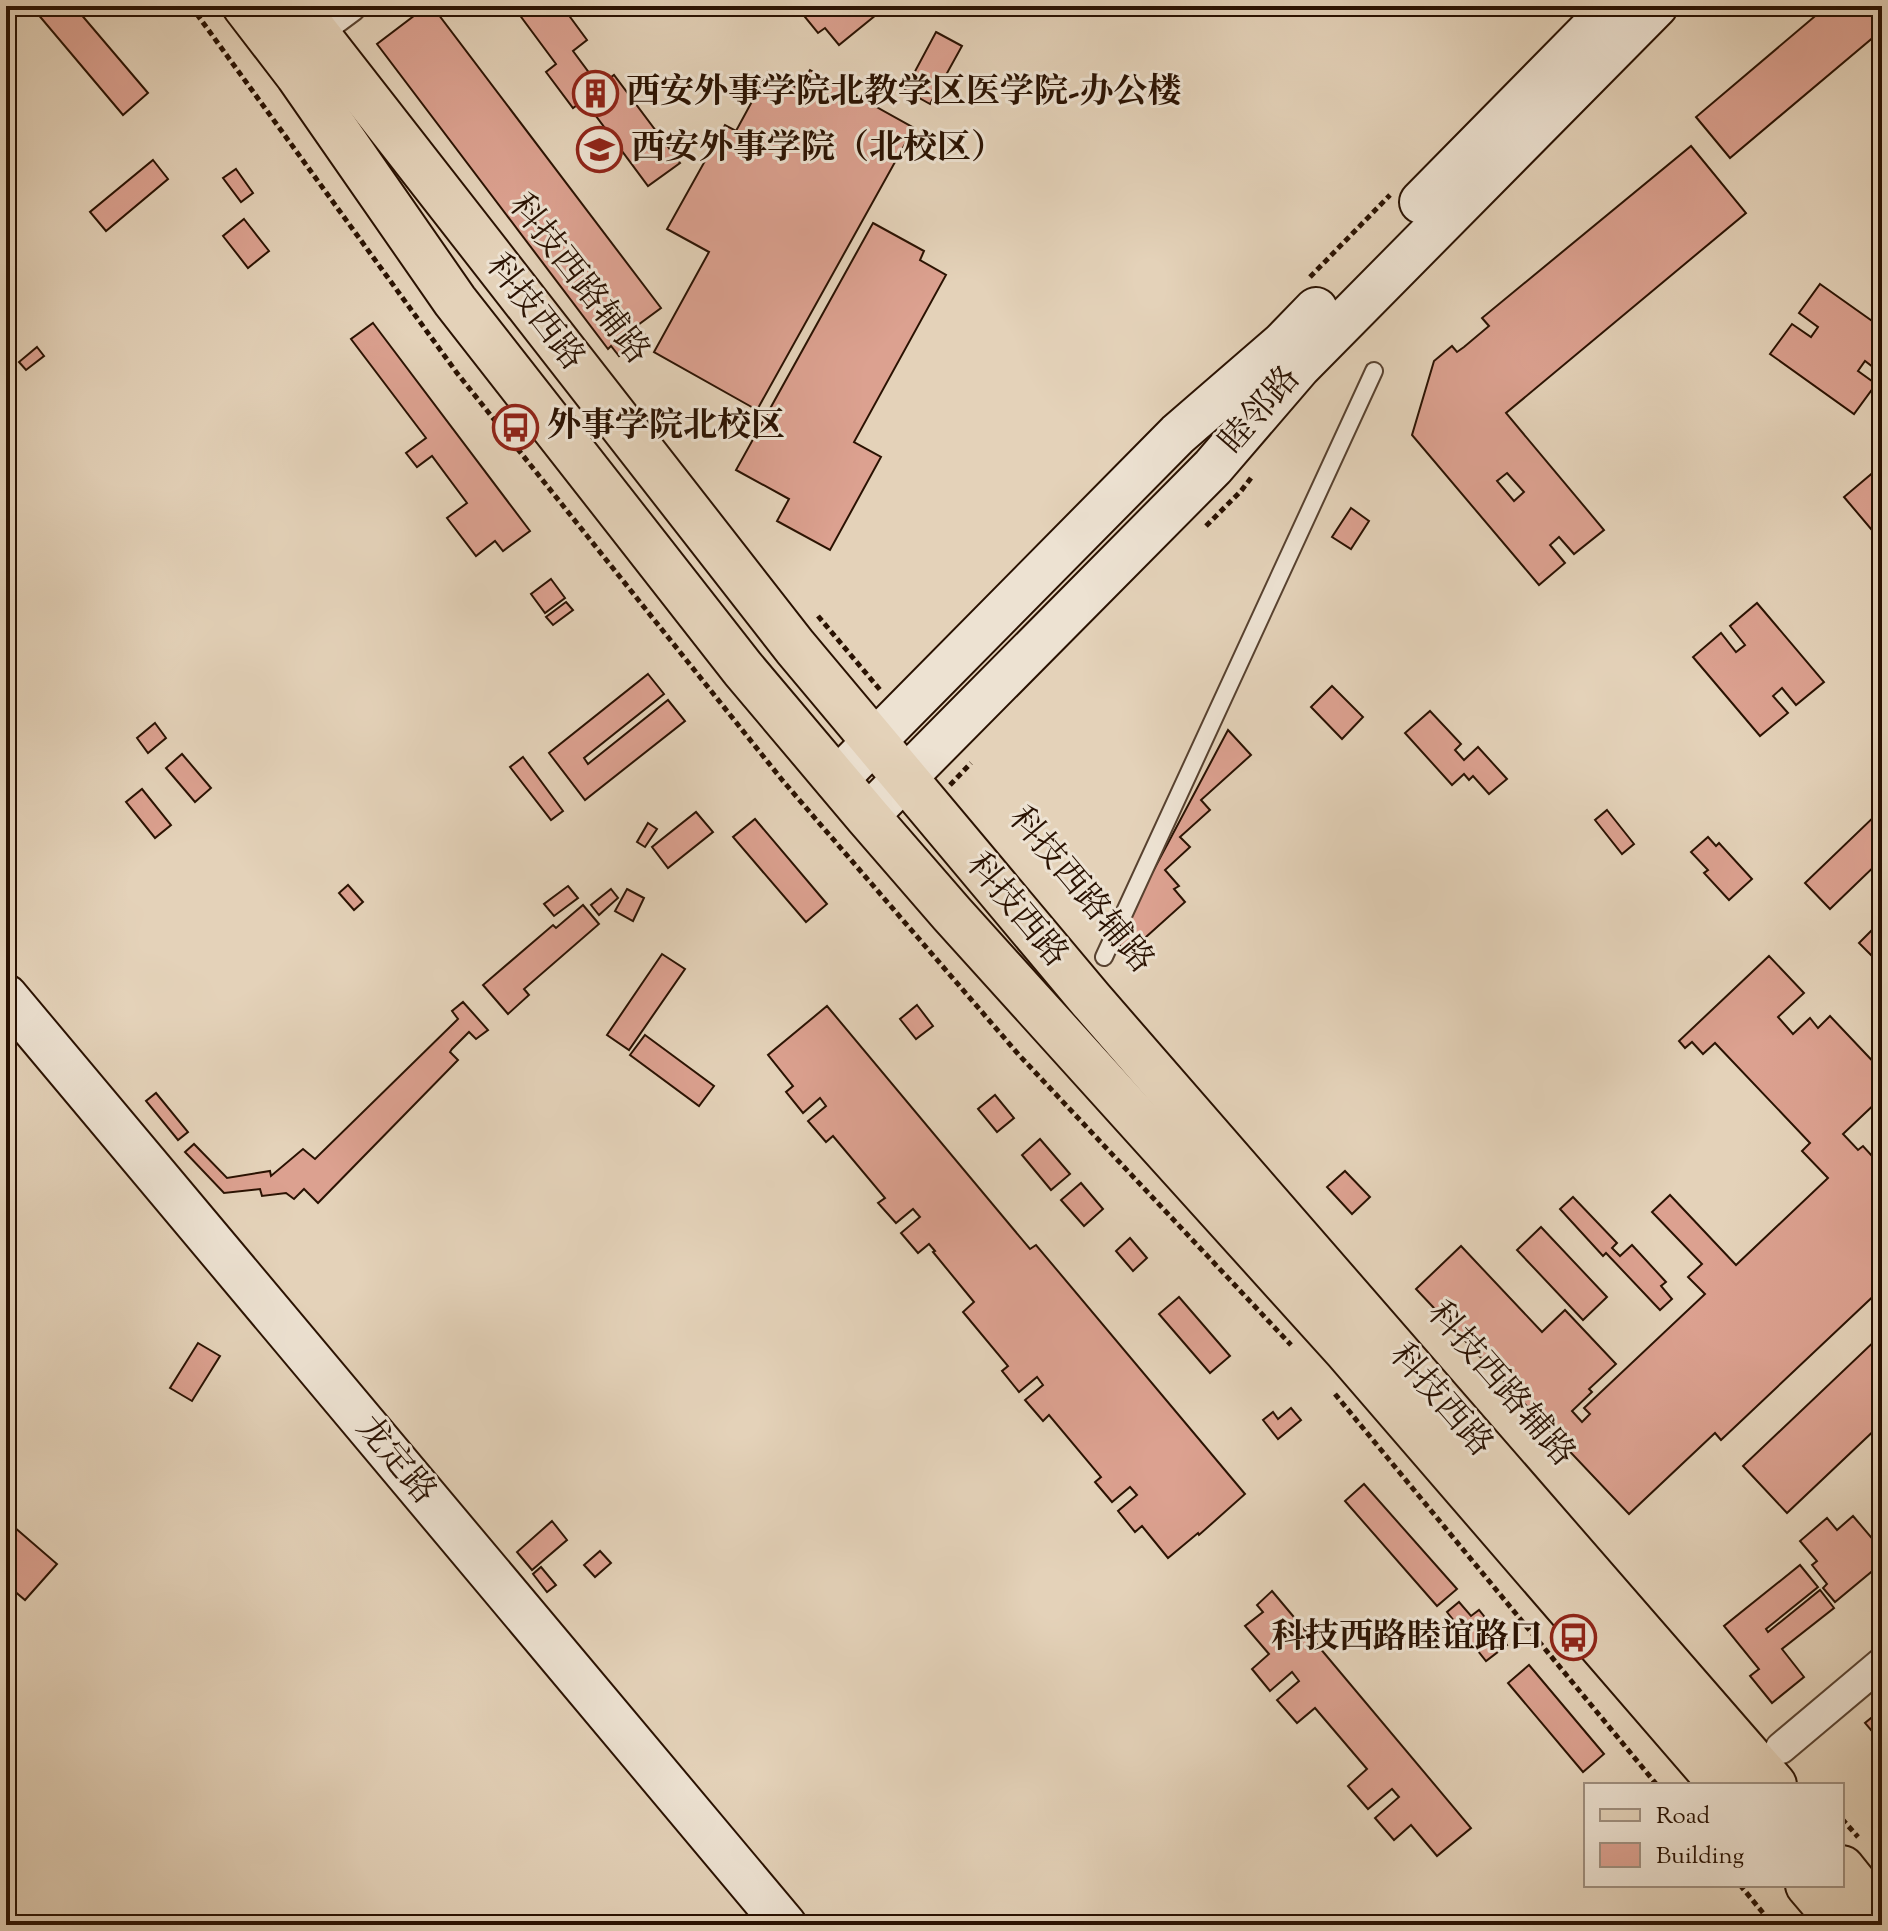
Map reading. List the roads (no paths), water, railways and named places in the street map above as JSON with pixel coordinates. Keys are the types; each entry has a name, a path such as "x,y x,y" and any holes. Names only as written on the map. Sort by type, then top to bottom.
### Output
{"main road":[{"name":"科技西路","path":"245,6 298,75 455,301 743,669 984,949 1346,1350 1720,1783"},
{"name":"科技西路","path":"305,19 795,647 888,728 930,770 1091,1000 1778,1767"},
{"path":"1844,1870 1882,1918"},
{"path":"1810,1887 1842,1925"}],"street":[{"path":"305,19 351,6"},
{"name":"睦邻路","path":"836,780 1178,434 1282,344 1614,6"},
{"name":"睦邻路","path":"867,816 930,770 1213,467 1299,367 1656,6"},
{"name":"龙定路","path":"6,996 785,1925"},
{"path":"1778,1767 1882,1663"}],"lane":[{"path":"1104,957 1374,371"}],"place":[{"name":"西安外事学院北教学区医学院-办公楼","path":"595,93"},
{"name":"西安外事学院（北校区）","path":"600,149"},
{"name":"外事学院北校区","path":"516,427"},
{"name":"科技西路睦谊路口","path":"1574,1638"}]}
